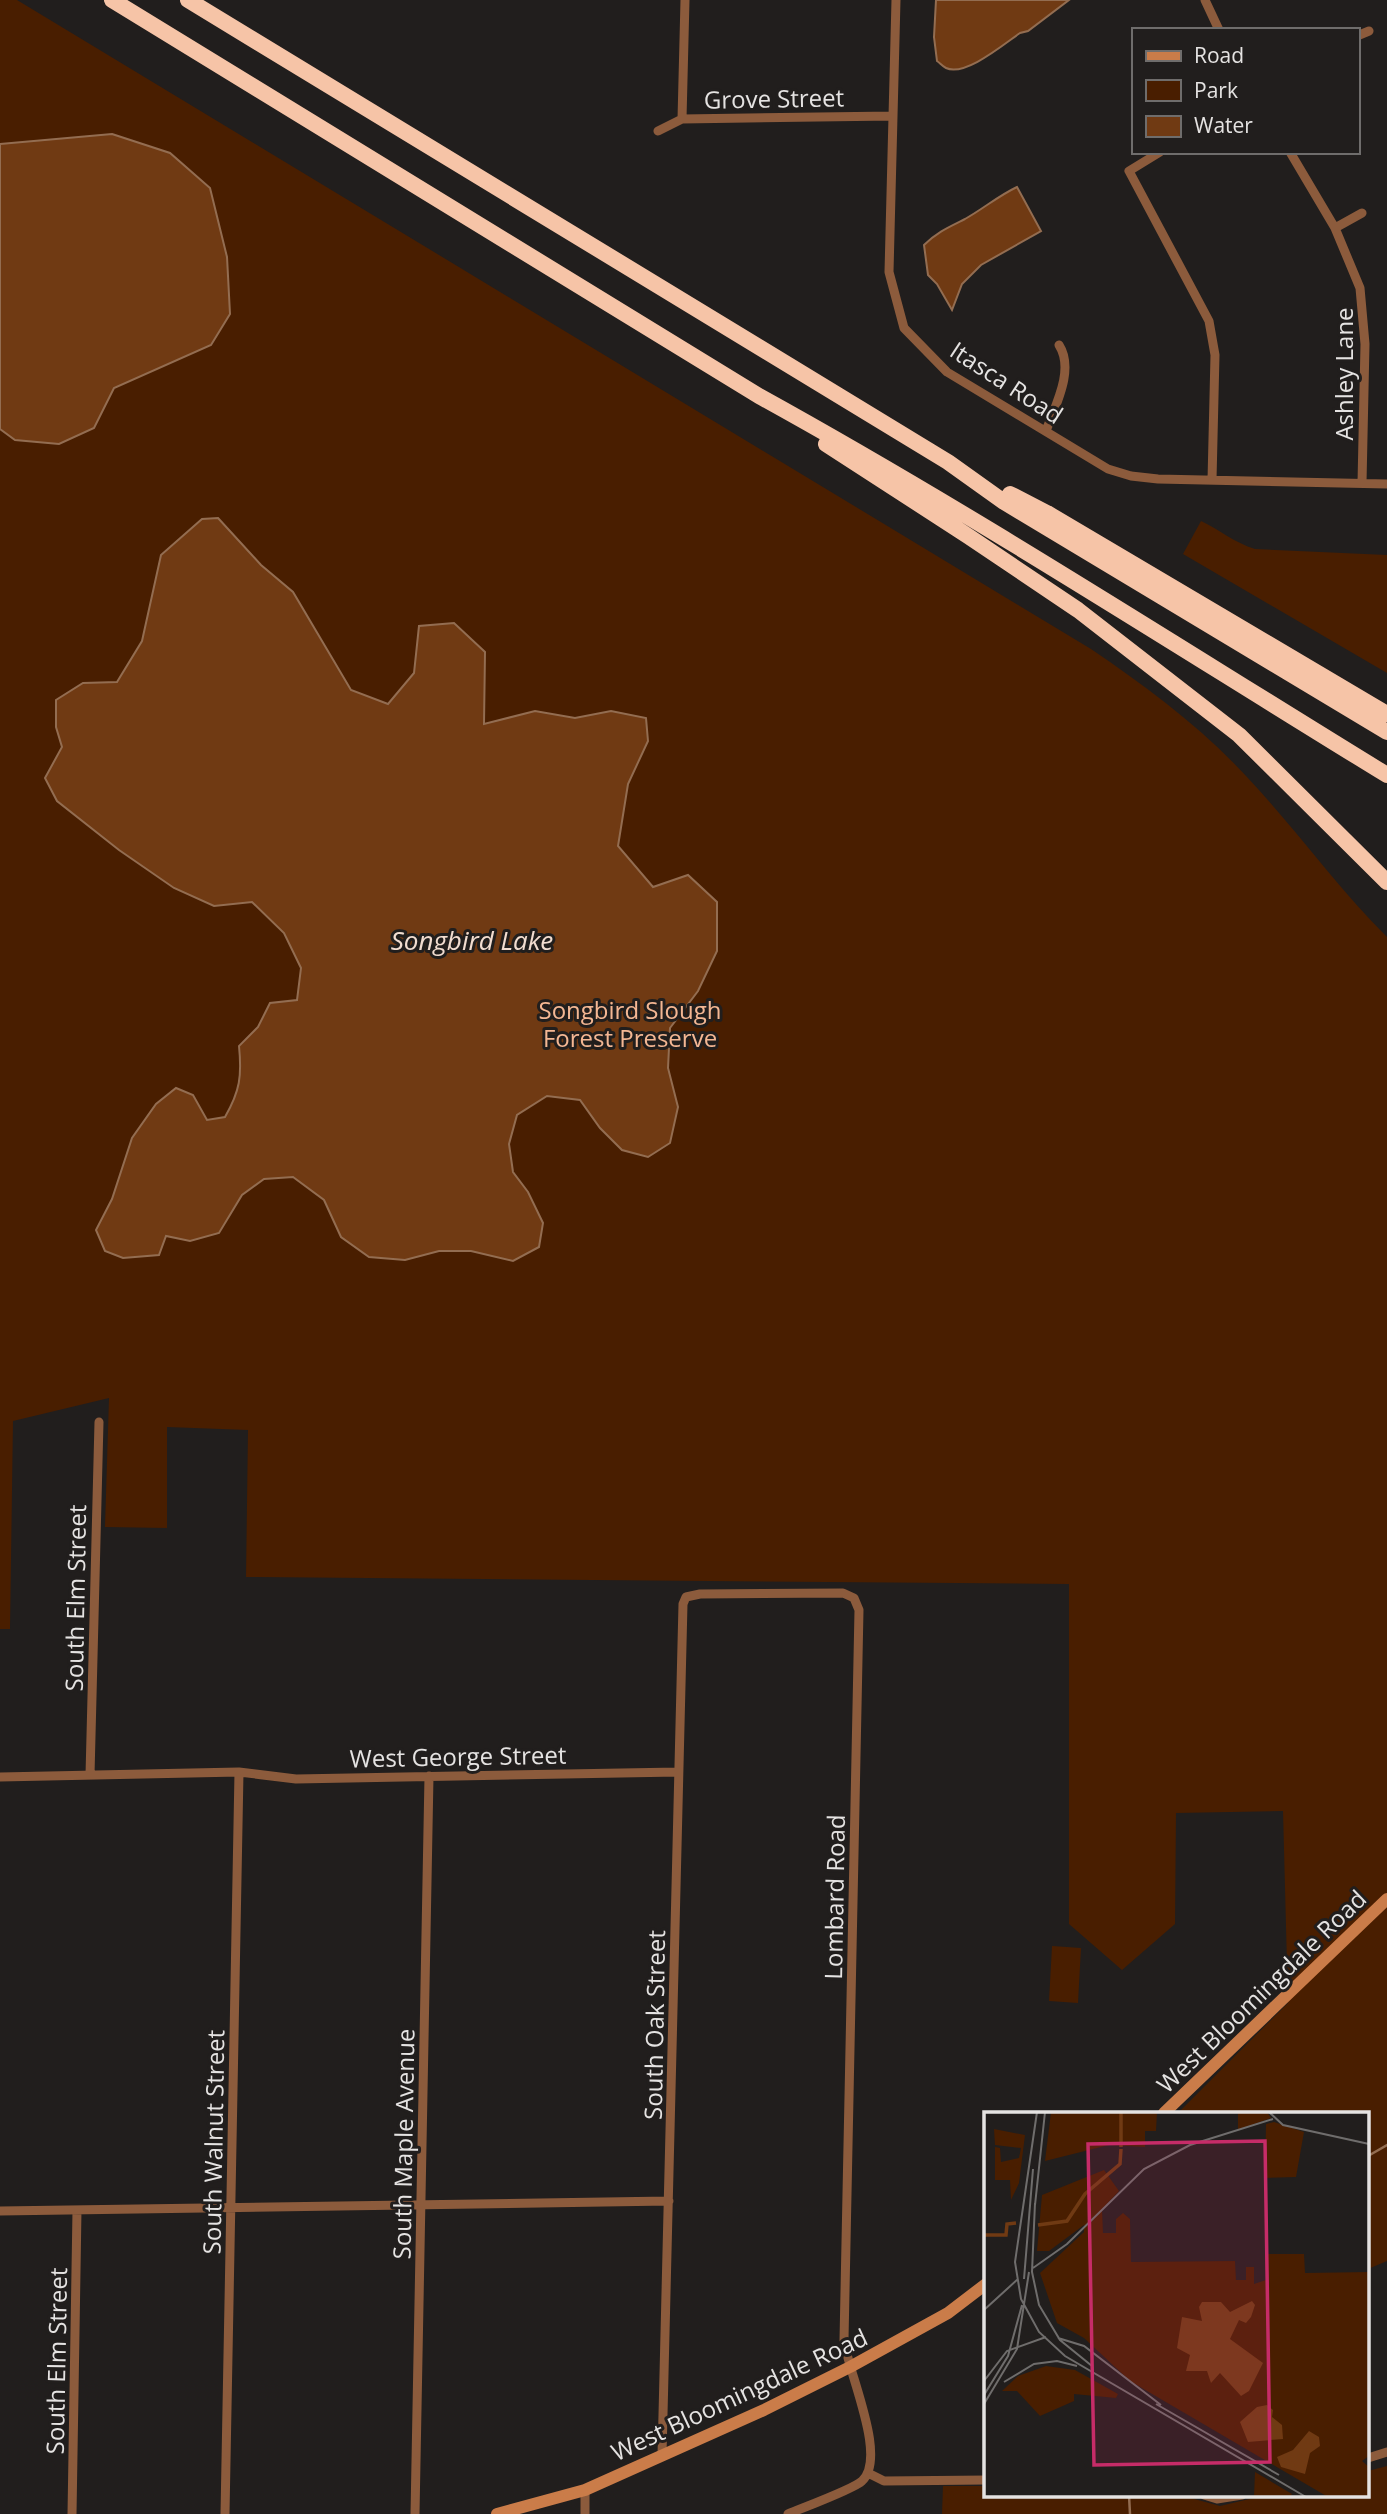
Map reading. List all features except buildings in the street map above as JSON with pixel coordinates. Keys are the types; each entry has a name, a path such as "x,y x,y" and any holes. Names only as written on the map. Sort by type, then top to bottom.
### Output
{"highway":[{"path":"112,0 759,396 956,509 1387,775"},
{"path":"188,0 948,462 1047,513 1387,714"},
{"path":"759,396 1078,610 1239,735 1387,882"},
{"path":"948,462 1004,502 1387,732"}],"street":[{"path":"682,119 685,0"},
{"name":"Itasca Road","path":"896,0 890,272 904,328 947,372 1108,469 1132,476 1387,484"},
{"path":"1205,0 1218,28"},
{"path":"1359,35 1368,32"},
{"name":"Grove Street","path":"658,131 682,119 893,116"},
{"path":"1157,154 1129,171 1209,321 1215,355 1212,480"},
{"name":"Ashley Lane","path":"1291,154 1335,228 1360,288 1364,308 1365,344 1362,483"},
{"path":"1335,228 1362,213"},
{"path":"1046,431 1064,380 1063,352 1059,345"},
{"name":"South Elm Street","path":"90,1775 99,1422"},
{"name":"Lombard Road","path":"686,1597 700,1594 843,1593 854,1598 858,1604 844,2340 850,2367"},
{"name":"South Oak Street","path":"662,2455 682,1611 686,1597"},
{"name":"West George Street","path":"0,1777 239,1772 296,1779 678,1772"},
{"name":"South Walnut Street","path":"225,2514 239,1772"},
{"name":"South Maple Avenue","path":"415,2514 429,1776"},
{"name":"West Bloomingdale Road","path":"1165,2112 1387,1899"},
{"path":"0,2211 669,2201"},
{"name":"South Elm Street","path":"72,2514 77,2210"},
{"name":"West Bloomingdale Road","path":"497,2514 585,2490 764,2410 948,2313 984,2286"},
{"path":"788,2514 862,2483 870,2469 871,2445 850,2367"},
{"path":"1370,2457 1387,2452"},
{"path":"868,2473 884,2481 984,2480"},
{"path":"584,2514 585,2490"},
{"path":"1207,2496 1217,2499 1236,2496"}],"green space":[{"name":"Songbird Slough Forest Preserve","path":"0,0 17,0 1091,649 1173,708 1211,741 1265,797 1387,937 1387,2261 1370,2268 1370,2112 1179,2112 1288,2003 1283,1811 1176,1813 1175,1924 1122,1970 1069,1924 1069,1584 246,1577 248,1430 167,1427 167,1528 105,1527 109,1398 13,1421 10,1629 0,1629"},
{"path":"1201,521 1255,549 1387,555 1387,673 1183,554"},
{"path":"1052,1946 1081,1948 1078,2003 1049,2001"},
{"path":"1387,2466 1387,2514 942,2514 943,2486 984,2486 984,2496 1184,2496 1220,2506 1262,2496 1370,2496 1370,2470"}],"water":[{"path":"936,0 1069,0 1028,31 1020,33 984,58 954,70 937,61 934,37"},
{"path":"112,134 170,153 210,188 227,257 230,314 211,345 114,388 94,428 59,444 15,440 0,429 0,144"},
{"path":"1017,187 1041,231 981,265 962,284 952,310 937,284 928,275 924,245 938,233"},
{"name":"Songbird Lake","path":"218,518 261,565 293,592 351,690 388,704 414,673 419,626 454,623 485,652 484,724 535,711 575,718 611,711 646,718 648,741 628,784 618,846 653,887 688,875 717,902 717,951 698,991 670,1028 668,1068 678,1107 670,1143 648,1157 622,1150 600,1128 580,1100 547,1096 517,1115 509,1144 513,1172 528,1192 543,1223 539,1247 513,1261 471,1251 439,1251 405,1260 369,1257 341,1237 324,1200 293,1177 264,1179 242,1195 219,1233 190,1241 166,1236 159,1255 123,1258 105,1251 96,1230 112,1199 132,1138 156,1104 176,1088 193,1095 207,1120 225,1117 239,1083 239,1046 258,1027 270,1003 297,1000 301,968 284,933 252,902 214,906 174,888 119,850 57,801 45,778 62,747 56,727 56,700 83,683 117,682 142,641 161,555 202,519"}],"waterway":[{"path":"1370,2155 1387,2145"},
{"path":"1129,2496 1130,2514"}]}
